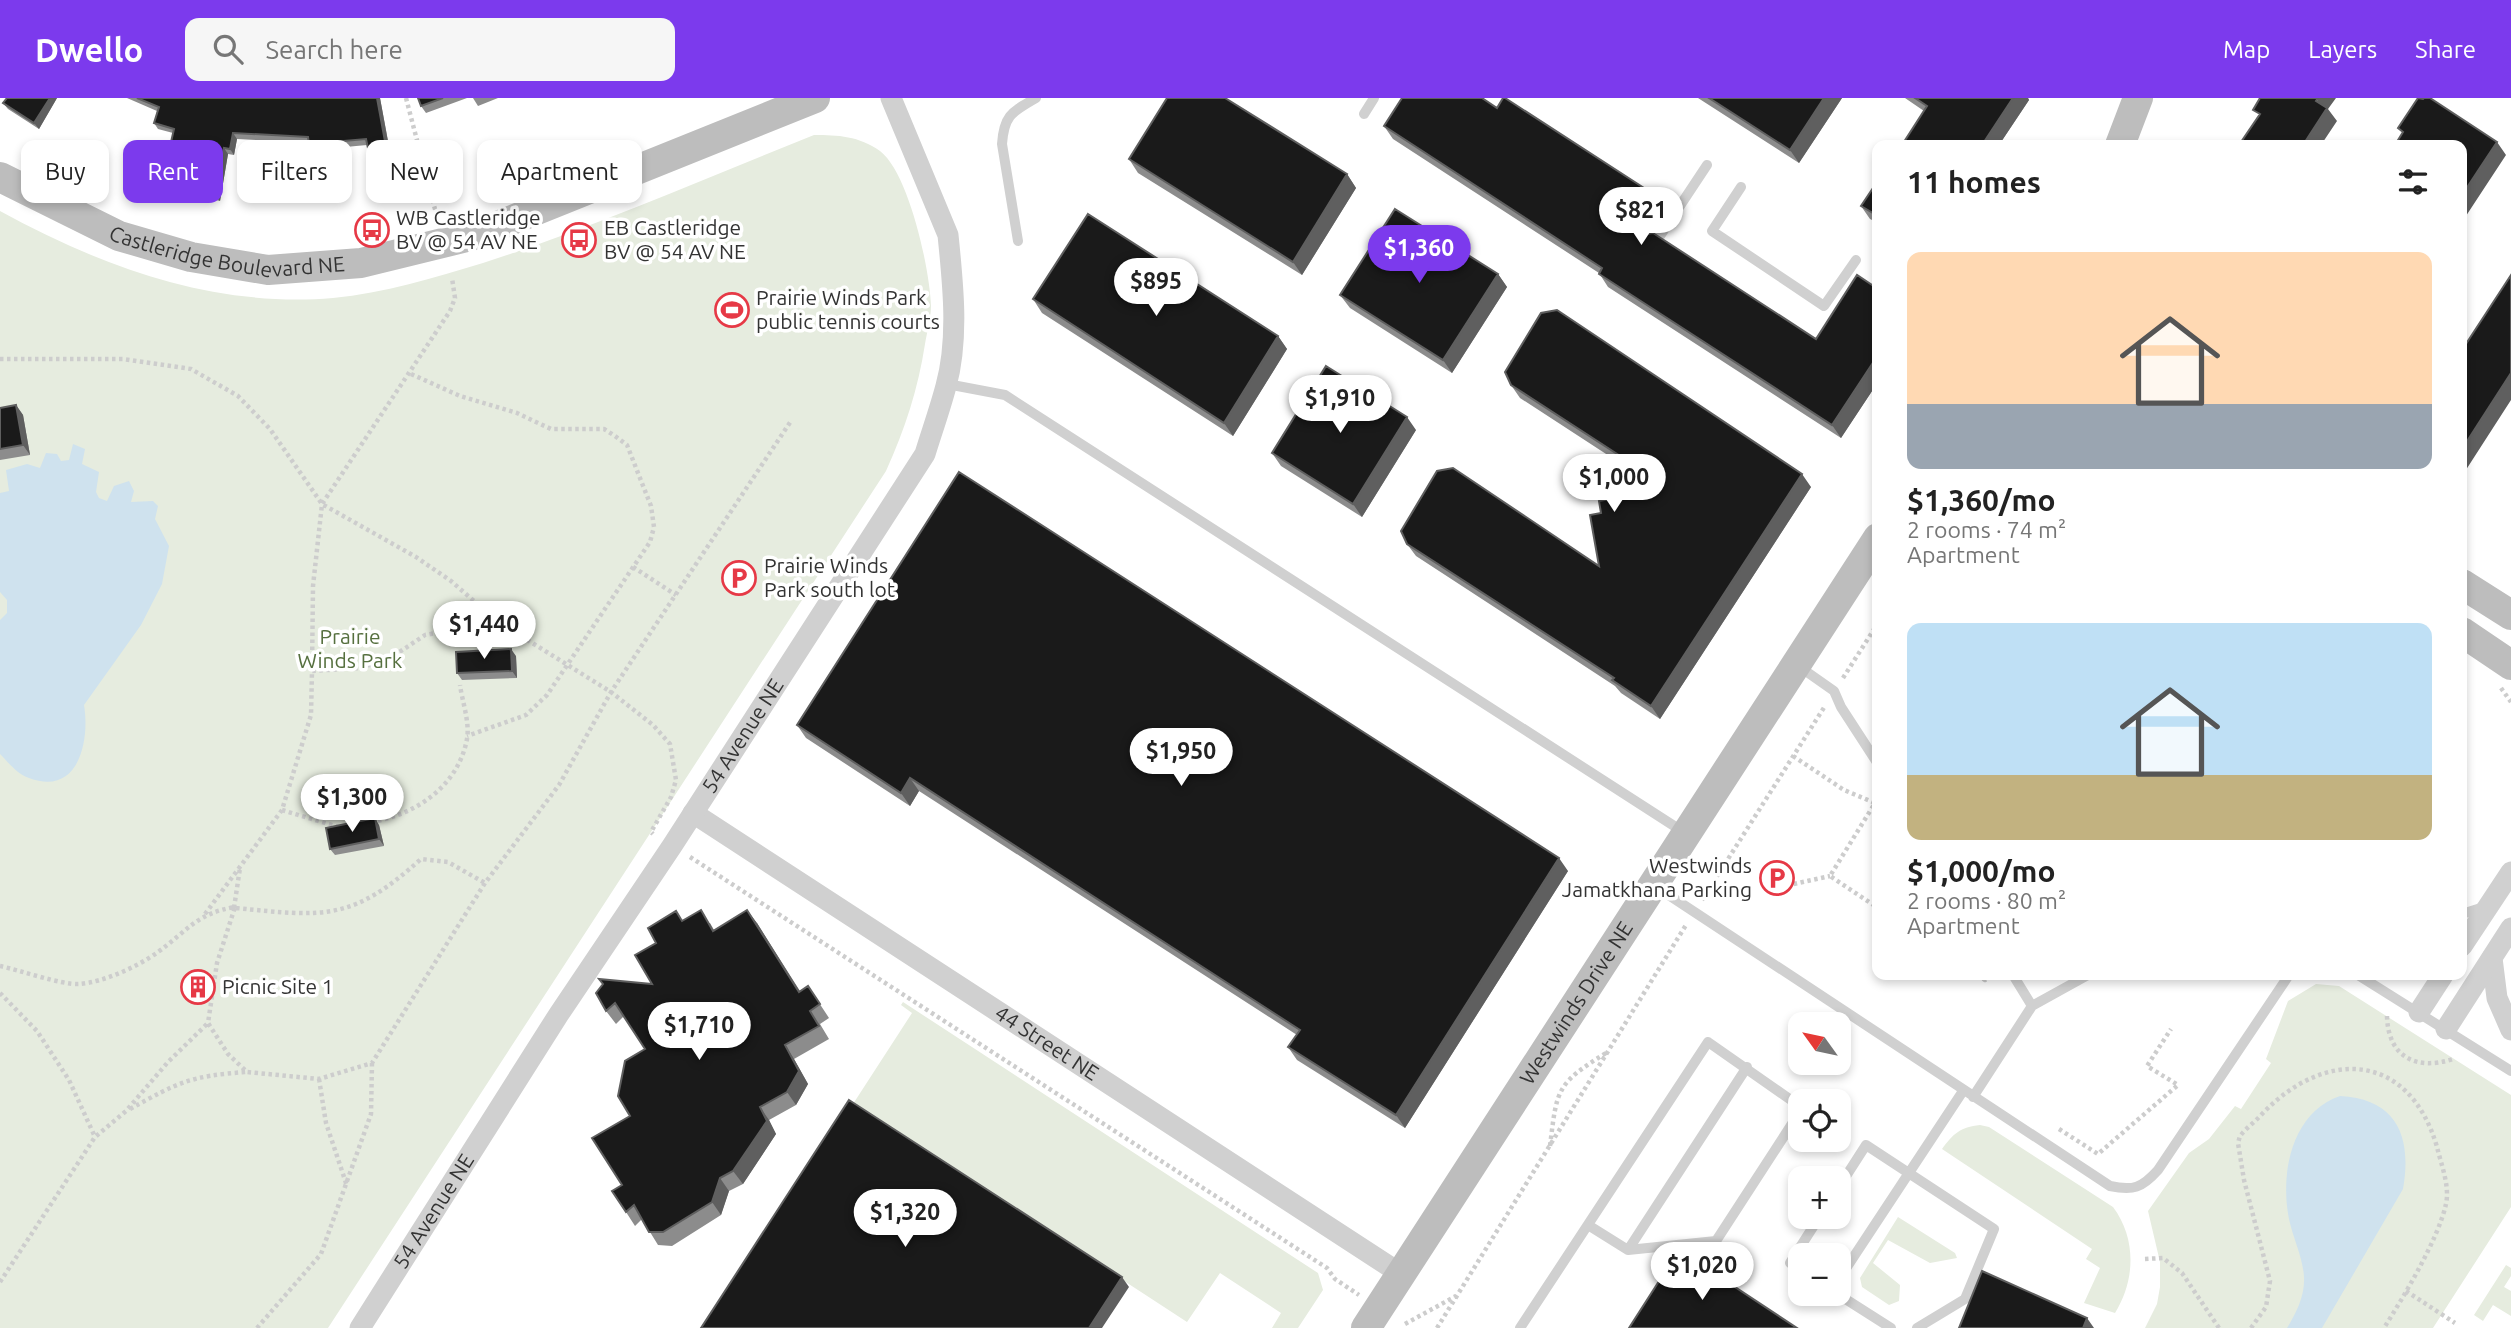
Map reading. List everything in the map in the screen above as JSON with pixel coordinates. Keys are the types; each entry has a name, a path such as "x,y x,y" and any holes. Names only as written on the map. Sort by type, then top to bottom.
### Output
{"street":[{"name":"Castleridge Boulevard NE","path":"0,177 119,236 191,257 268,270 361,263 475,235 815,98"},
{"name":"54 Avenue NE","path":"360,1328 559,1014 672,846 925,454 947,384 954,324 948,235 891,98"},
{"path":"2122,140 2138,98"},
{"name":"Westwinds Drive NE","path":"1373,1318 1872,547"},
{"path":"2467,587 2511,615"},
{"path":"2467,636 2510,666"},
{"name":"44 Street NE","path":"693,813 1401,1274"},
{"path":"2467,938 2511,872"},
{"path":"2446,1029 2511,928"},
{"path":"2492,958 2497,998 2511,1030"},
{"path":"2419,1012 2440,980"}],"lane":[{"path":"1018,241 1002,144 1003,131 1009,114 1036,98"},
{"path":"1364,114 1374,98"},
{"path":"1656,243 1707,165"},
{"path":"1741,187 1712,231 1824,306 1856,260"},
{"path":"947,384 1005,395 1685,833"},
{"path":"1795,664 1834,691 1840,707 1872,755"},
{"path":"1653,885 2110,1186 2131,1191 2146,1184 2158,1170 2286,980"},
{"path":"2467,912 2489,905"},
{"path":"2016,980 2032,1006"},
{"path":"1851,1261 1909,1173 2032,1006 2079,980"},
{"path":"2366,980 2511,1071"},
{"path":"1520,1328 1708,1042 1788,1098"},
{"path":"1628,1250 1746,1067"},
{"path":"1588,1225 1628,1250 1716,1241 1788,1128"},
{"path":"1851,1168 1866,1145 1994,1229 1965,1298 1917,1328"},
{"path":"1851,1303 1891,1328"}],"path":[{"path":"405,98 437,217"},
{"path":"202,917 282,810 311,715 313,586 322,504 411,374 450,311 455,298 452,278"},
{"path":"0,359 123,359 191,369 238,396 270,429 322,504 416,557 451,581 497,621 611,692 653,725 670,744 676,780 671,797 651,832 1327,1268 1373,1318 1405,1326 1459,1294"},
{"path":"411,374 460,396 517,412 551,429 604,429 627,445 651,506 654,527 649,542 547,695 526,715 467,736"},
{"path":"257,1328 321,1254 347,1188 371,1114 372,1062 485,883 559,785 611,692 791,421"},
{"path":"633,567 676,595"},
{"path":"312,671 360,668 389,659 425,635 497,621"},
{"path":"1437,1328 1607,1052 1872,632"},
{"path":"369,822 394,818 419,807 435,794 454,770 467,736 460,685"},
{"path":"1793,756 1844,790 1872,803"},
{"path":"282,810 317,823 334,827 345,826"},
{"path":"1780,887 1829,876 1872,812"},
{"path":"0,966 77,984 119,973 157,952 191,922 216,910 235,908 322,913 347,909 372,899 421,859 448,862 485,883"},
{"path":"0,1282 95,1137 127,1111 208,1023 217,963 235,908 240,868"},
{"path":"1829,876 1872,904"},
{"path":"0,993 37,1031 69,1080 95,1137"},
{"path":"2386,1016 2391,1041 2406,1056 2427,1065 2453,1059"},
{"path":"208,1023 228,1054 247,1072"},
{"path":"2052,1125 2098,1154 2178,1085 2147,1066 2171,1029"},
{"path":"1549,1150 1556,1098 1570,1076 1607,1052"},
{"path":"127,1111 179,1081 201,1075 247,1072 319,1079 372,1062"},
{"path":"2251,1328 2266,1307 2270,1281 2238,1143 2243,1132 2275,1099 2328,1071 2362,1067 2389,1078 2411,1098 2435,1141 2445,1181 2446,1204 2406,1291 2384,1328"},
{"path":"319,1079 326,1123 347,1188"},
{"path":"2145,1259 2163,1258 2182,1273 2218,1328"},
{"path":"2406,1291 2455,1322"}],"green space":[{"name":"Prairie Winds Park","path":"814,135 848,137 880,151 900,179 922,247 930,290 930,315 915,393 893,455 886,471 328,1328 0,1328 0,211 78,250 119,266 202,290 289,299 333,298 409,284 525,249"},
{"path":"2316,984 2339,986 2511,1095 2511,1207 2433,1328 2145,1328 2157,1304 2160,1287 2160,1262 2148,1211 2189,1153 2209,1139 2235,1106 2241,1109 2271,1063 2266,1059 2288,1001"},
{"path":"903,1002 1318,1273 1323,1290 1298,1328 1272,1328 1281,1313 1220,1273 1187,1322 853,1104 912,1013 901,1005"},
{"path":"1980,1125 1989,1127 2113,1207 2126,1233 2130,1260 2126,1287 2115,1313 2084,1303 2100,1268 2086,1259 2092,1249 1942,1149 1958,1132"},
{"path":"1898,1217 1955,1253 1957,1258 1930,1263 1888,1240 1873,1263 1900,1285 1899,1301 1889,1305 1862,1287 1860,1278"},
{"path":"2506,1265 2511,1268 2511,1276 2504,1287 2511,1291 2511,1316 2493,1305 2483,1321 2474,1315"}],"water":[{"path":"73,444 85,449 82,464 99,472 96,492 99,498 107,501 114,486 129,481 134,491 131,502 153,501 158,506 155,519 169,546 162,584 141,625 84,705 85,734 78,762 60,780 46,782 21,774 0,754 0,620 7,613 7,600 0,592 0,493 9,491 6,470 27,464 40,468 46,453 57,454 61,461 69,460"},
{"path":"2340,1096 2376,1105 2388,1113 2397,1124 2405,1153 2403,1189 2322,1328 2287,1328 2297,1310 2304,1284 2302,1263 2289,1219 2286,1183 2288,1165 2300,1131 2310,1116 2323,1104"}],"building":[{"path":"7,98 50,98 34,123 3,103"},
{"path":"137,98 377,98 385,140 308,140 308,137 233,133 230,149 224,148 223,153 223,140 172,140 174,129 154,123 159,107"},
{"path":"418,98 443,98 421,106"},
{"path":"1167,98 1225,98 1347,174 1293,262 1129,159"},
{"path":"1402,98 1482,98 1497,108 1505,98 1644,188 1626,216 1640,225 1642,235 1653,233 1816,339 1857,275 1872,285 1872,364 1832,425 1599,274 1602,268 1384,126"},
{"path":"1709,98 1824,98 1790,150"},
{"path":"1915,98 2013,98 1985,140 1905,140 1927,106"},
{"path":"2260,98 2318,98 2316,101 2327,108 2306,140 2242,140 2260,114 2253,110"},
{"path":"2418,98 2430,98 2497,142 2467,187 2467,140 2398,140 2403,132 2398,128"},
{"path":"1872,190 1872,212 1861,206"},
{"path":"1395,209 1498,274 1443,360 1340,295"},
{"path":"1088,214 1278,336 1224,423 1033,299"},
{"path":"2511,275 2511,373 2467,441 2467,342"},
{"path":"1557,310 1802,474 1651,706 1612,680 1614,678 1407,544 1401,531 1437,471 1453,468 1599,566 1590,515 1601,513 1599,501 1610,499 1607,487 1654,478 1511,385 1505,372 1541,313"},
{"path":"1326,366 1407,417 1353,504 1272,453"},
{"path":"16,405 23,445 0,449 0,408"},
{"path":"959,472 1559,858 1396,1115 1288,1047 1300,1030 910,778 901,793 797,725"},
{"path":"511,649 512,671 457,673 456,652"},
{"path":"375,818 379,839 330,849 326,828"},
{"path":"701,910 713,931 747,910 799,992 808,986 820,1004 810,1011 819,1026 785,1045 799,1071 787,1092 760,1107 767,1121 733,1171 720,1178 712,1202 663,1232 649,1232 634,1205 626,1212 612,1191 622,1185 592,1138 630,1116 618,1096 625,1061 645,1049 615,1003 606,1011 596,993 603,984 599,979 652,984 635,955 656,943 648,928 676,911 682,921"},
{"path":"849,1100 1122,1277 1089,1328 701,1328"},
{"path":"1679,1250 1797,1328 1629,1328"},
{"path":"1982,1271 2087,1318 2083,1328 1959,1328"}],"place":[{"name":"WB Castleridge BV @ 54 AV NE","path":"372,230"},
{"name":"EB Castleridge BV @ 54 AV NE","path":"579,240"},
{"name":"Prairie Winds Park public tennis courts","path":"732,310"},
{"name":"Prairie Winds Park south lot","path":"739,578"},
{"name":"Westwinds Jamatkhana Parking","path":"1777,878"},
{"name":"Picnic Site 1","path":"198,987"}]}
